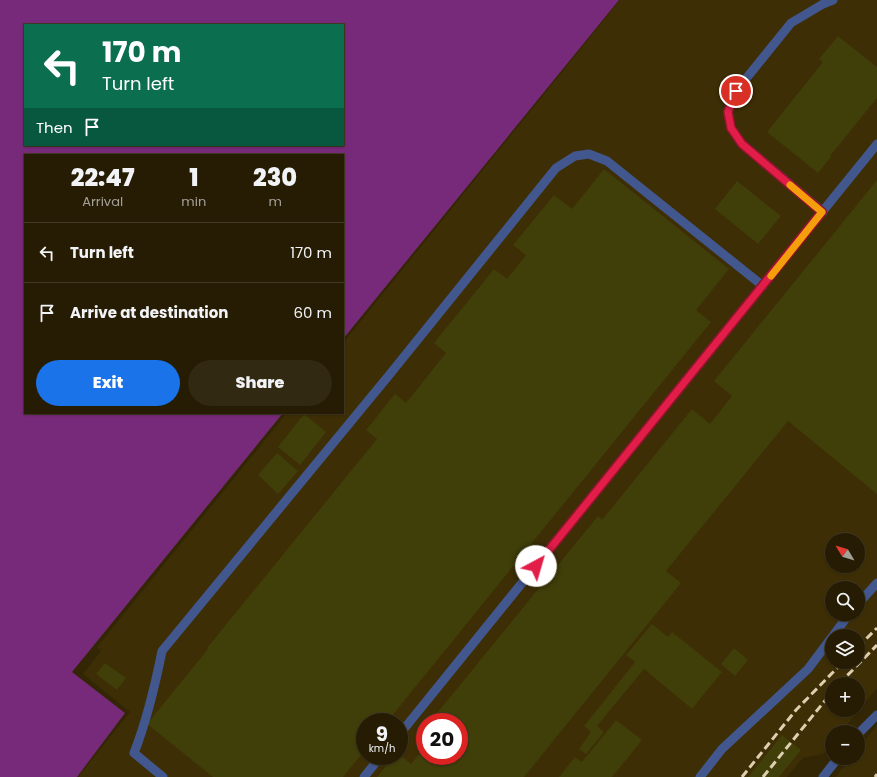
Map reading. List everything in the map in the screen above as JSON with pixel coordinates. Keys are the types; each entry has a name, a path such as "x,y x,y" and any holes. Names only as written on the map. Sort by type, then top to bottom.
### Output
{"lane":[{"path":"822,212 742,144 731,128 728,112 736,91 791,23 823,4 833,0"},
{"path":"408,724 877,144"},
{"path":"163,777 134,753 142,735 162,651 390,374 556,168 575,156 589,154 608,162 763,286"},
{"path":"865,596 877,583"},
{"path":"700,777 722,749 808,669 825,646"},
{"path":"865,727 877,715"},
{"path":"364,777 374,765"},
{"path":"823,777 832,765"}],"shaded area":[{"path":"0,0 619,0 344,338 344,154 24,154 24,414 282,414 72,672 125,713 77,777 0,777"},
{"path":"620,0 877,0 877,688 865,703 865,677 825,677 825,717 853,717 847,725 825,725 825,752 823,754 803,758 787,777 78,777 130,712 83,674 101,651 97,647 286,414 344,414 344,342"},
{"path":"877,725 877,777 835,777 845,765 865,765 865,740"}],"building":[{"path":"838,36 877,67 877,98 818,173 767,132 823,62 819,59"},
{"path":"604,169 729,269 696,310 711,322 394,713 356,713 356,761 343,777 213,777 147,724 377,439 366,430 395,394 406,403 446,353 434,343 494,269 507,279 526,255 513,245 554,195 572,209"},
{"path":"877,180 877,494 788,421 666,571 681,583 524,777 377,777 387,765 408,765 408,762 411,764 416,758 416,765 468,765 468,713 437,713 598,516 602,520 692,409 710,424 732,396 714,381"},
{"path":"737,181 781,216 758,244 715,209"},
{"path":"304,414 326,432 300,465 278,447"},
{"path":"277,453 298,471 278,494 258,475"},
{"path":"652,624 668,637 672,632 722,672 692,709 644,669 597,726 604,732 586,754 579,749 591,732 584,726 635,662 626,655"},
{"path":"734,648 748,660 735,676 721,664"},
{"path":"105,663 126,678 117,690 96,674"},
{"path":"616,720 642,740 612,777 559,777 575,757 582,762"},
{"path":"782,735 801,750 779,777 748,777"}],"railway":[{"path":"865,640 877,628"},
{"path":"846,677 877,645"},
{"path":"742,777 796,710 836,669"},
{"path":"763,777 825,701"}],"slow traffic":[{"path":"771,276 822,212 790,185"}],"route":[{"path":"536,566 822,212 742,144 731,128 728,112 736,91"}]}
